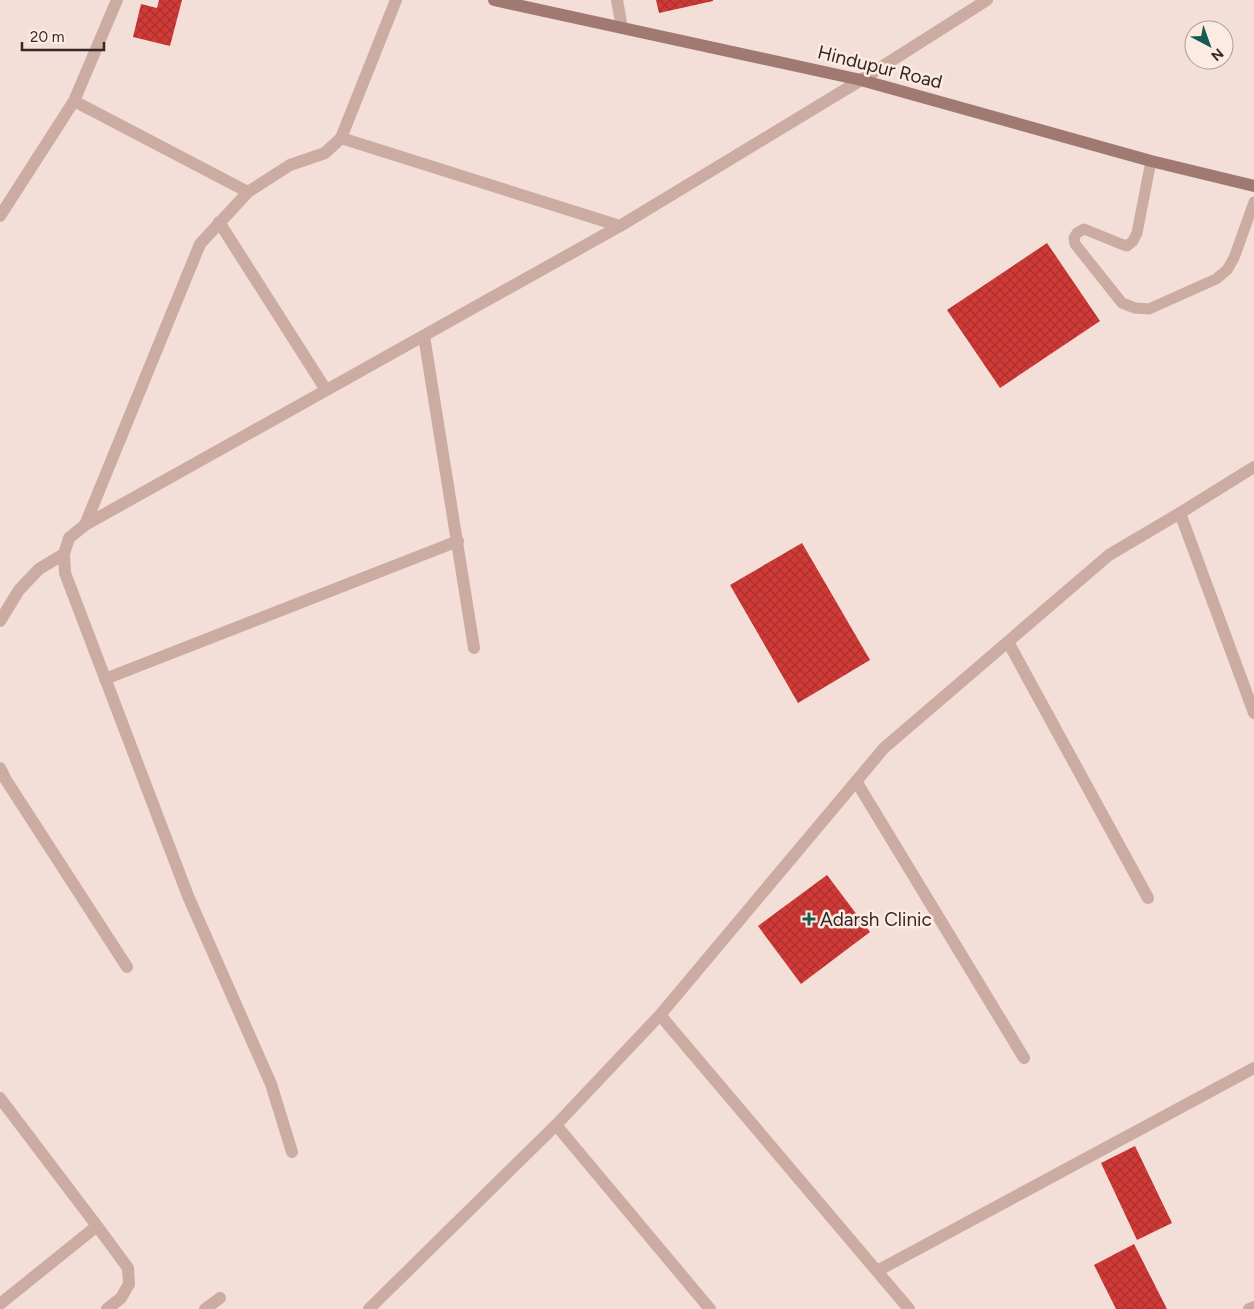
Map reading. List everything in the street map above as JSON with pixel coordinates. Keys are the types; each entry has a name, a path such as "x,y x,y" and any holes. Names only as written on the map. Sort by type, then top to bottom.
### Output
{"street":[{"path":"0,216 74,101 117,0"},
{"path":"85,525 200,244 248,192 290,165 325,153 341,138 396,0"},
{"name":"Hindupur Road","path":"494,0 861,80 1151,161 1254,186"},
{"path":"617,0 622,28"},
{"path":"292,1152 271,1084 188,896 65,573 64,554 69,538 85,525 620,226 861,80 987,0"},
{"path":"74,101 248,192"},
{"path":"341,138 620,226"},
{"path":"219,222 326,390"},
{"path":"424,336 474,648"},
{"path":"377,1306 556,1125 660,1015 884,748 1108,555 1254,467"},
{"path":"1180,513 1254,713"},
{"path":"105,678 458,541"},
{"path":"0,621 19,590 39,569 64,554"},
{"path":"1008,642 1148,898"},
{"path":"0,768 126,967"},
{"path":"856,781 1024,1058"},
{"path":"660,1015 909,1309"},
{"path":"877,1271 1254,1068"},
{"path":"0,1098 128,1268 129,1284 121,1298 107,1309"},
{"path":"556,1125 710,1309"},
{"path":"0,1304 97,1226"},
{"path":"206,1309 220,1298"},
{"path":"1249,1309 1254,1307"}],"lane":[{"path":"1151,161 1137,233 1133,241 1127,246 1084,229 1076,233 1074,238 1075,244 1122,304 1150,309 1216,279 1227,270 1234,258 1254,202"}],"building":[{"path":"159,0 182,0 170,46 133,37 141,4 157,8"},
{"path":"656,0 713,0 713,1 659,13"},
{"path":"1047,243 1100,321 1000,388 947,310"},
{"path":"802,543 870,660 798,703 730,585"},
{"path":"827,875 870,932 801,984 758,926"},
{"path":"1135,1146 1172,1223 1137,1240 1101,1163"},
{"path":"1134,1244 1167,1309 1116,1309 1094,1265"}],"place":[{"name":"Adarsh Clinic","path":"809,919"}]}
